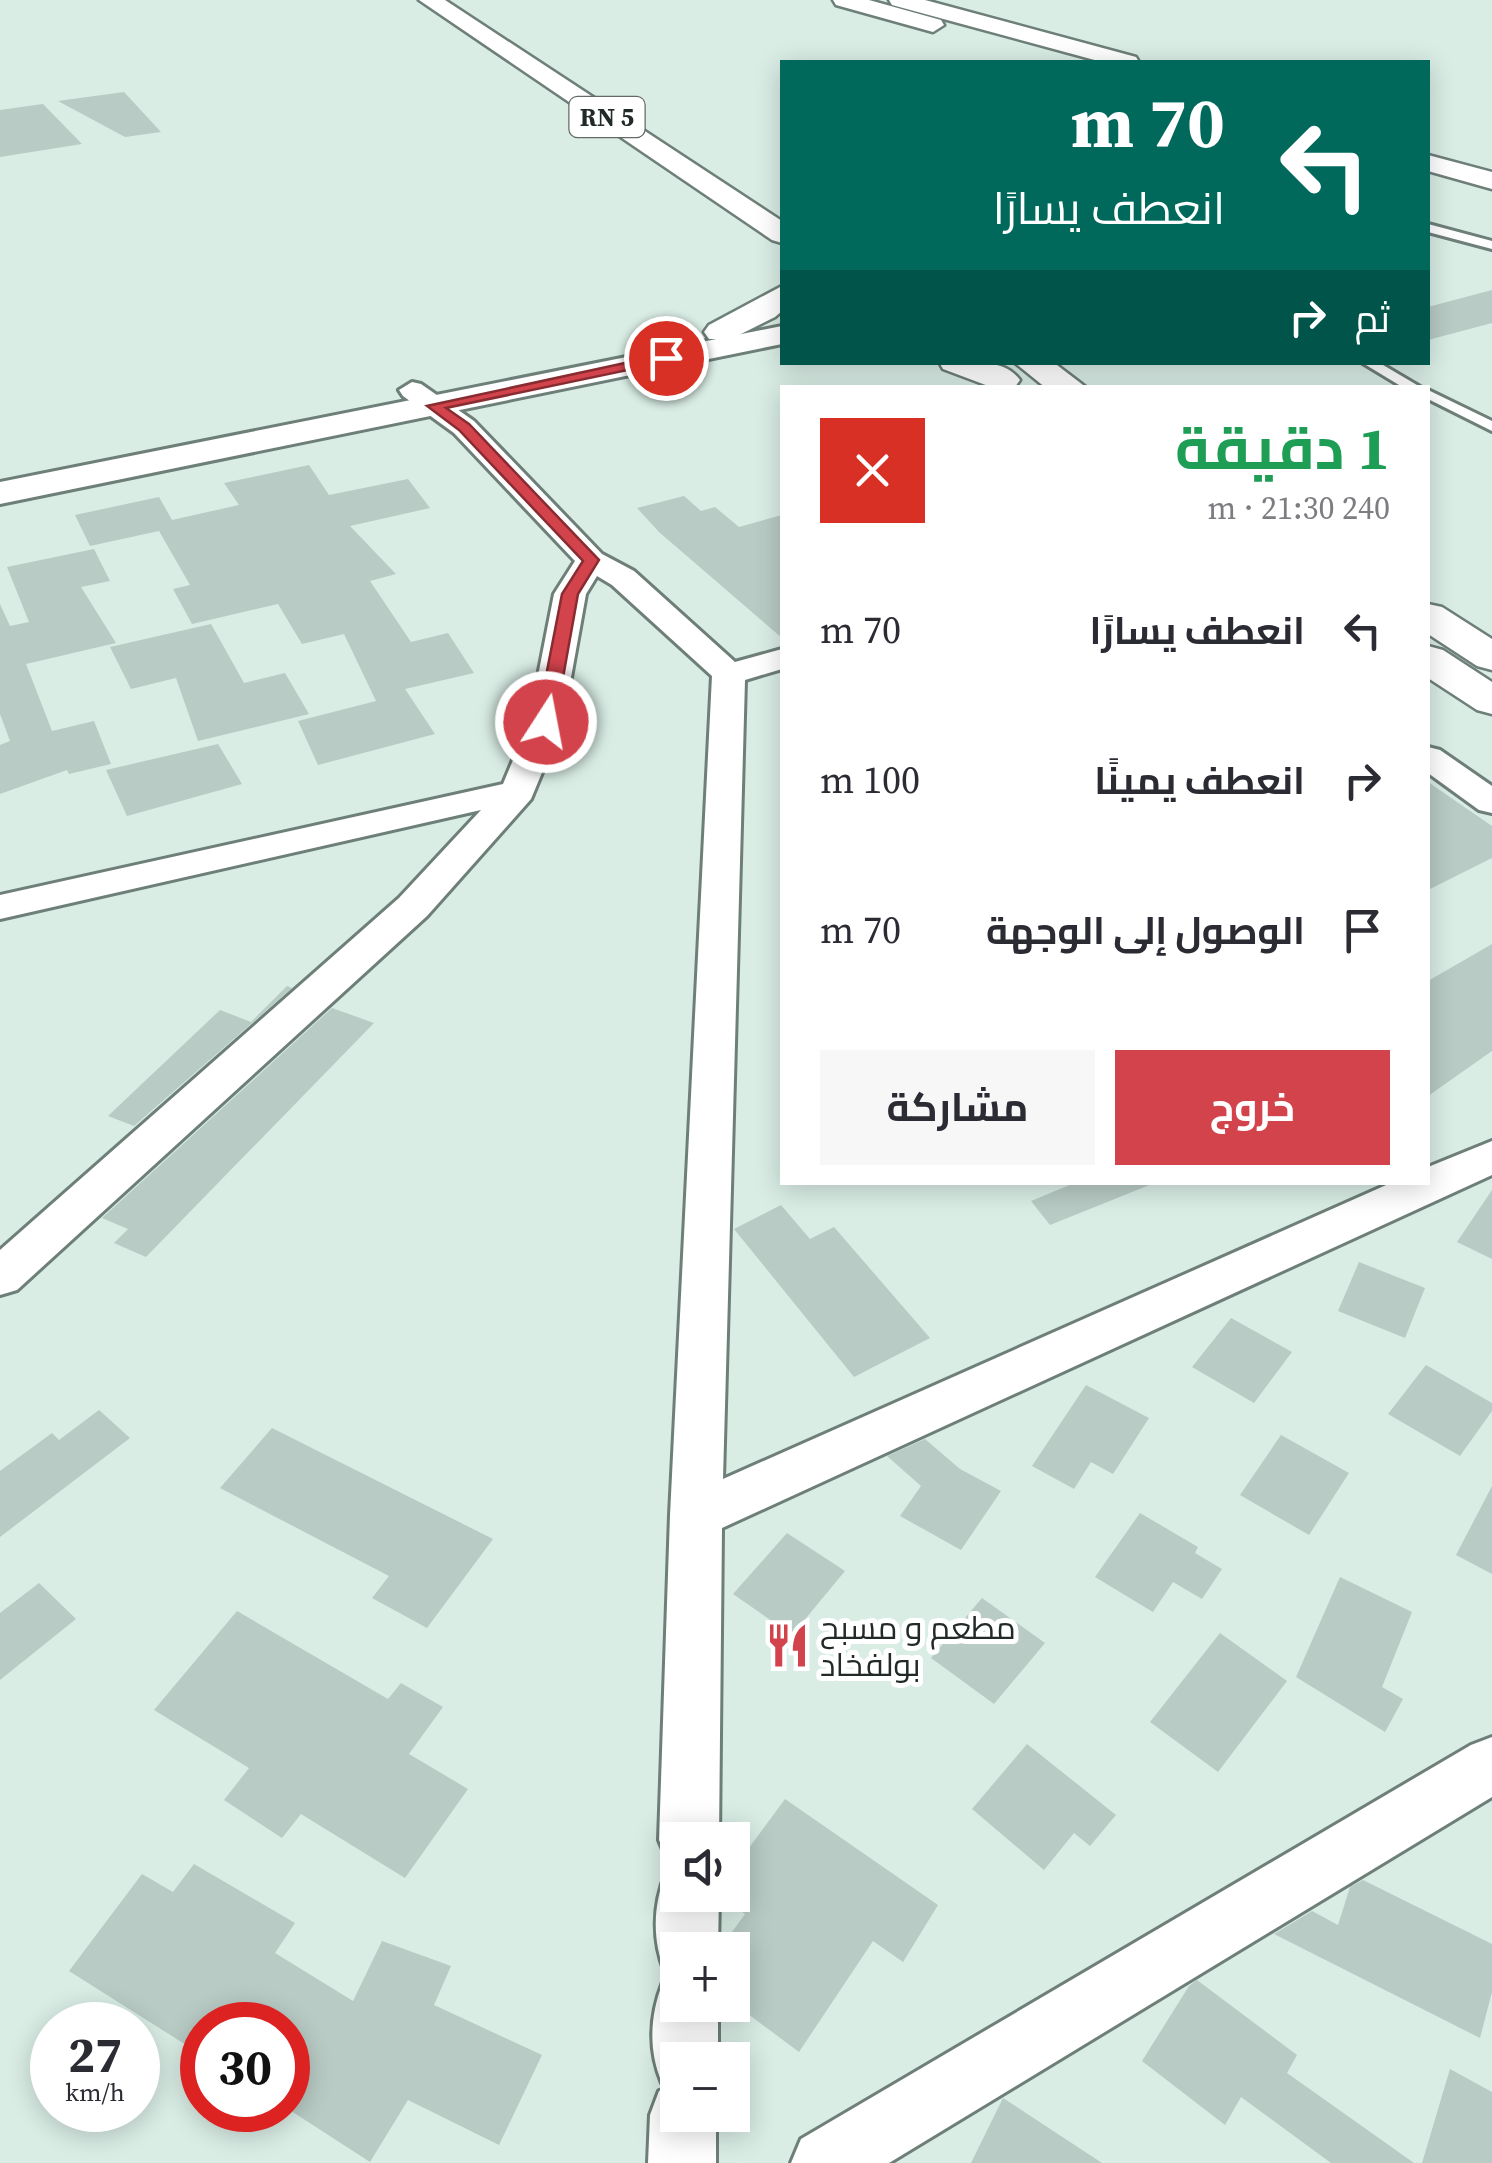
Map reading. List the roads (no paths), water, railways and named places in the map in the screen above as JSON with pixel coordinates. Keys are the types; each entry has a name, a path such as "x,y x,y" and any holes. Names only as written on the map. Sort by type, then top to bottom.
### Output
{"highway":[{"name":"RN 5","path":"430,0 778,236"},
{"name":"RN 5","path":"448,0 714,158"},
{"path":"844,0 1061,60"},
{"path":"900,0 1120,60"},
{"path":"1430,146 1492,162"},
{"path":"1430,164 1492,181"},
{"path":"720,332 780,298"},
{"path":"969,365 1057,385"},
{"path":"1059,365 1081,385"},
{"path":"1430,617 1492,657"},
{"path":"1430,660 1492,701"}],"street":[{"path":"0,493 780,320"},
{"path":"0,471 780,334"},
{"path":"423,398 464,427 591,560 623,578 729,674"},
{"path":"0,1277 413,907 518,790 546,722 570,594 591,560"},
{"path":"729,674 780,660"},
{"path":"689,1822 696,1515 729,674"},
{"path":"1430,757 1492,802"},
{"path":"0,907 518,790"},
{"path":"1430,1185 1492,1157"},
{"path":"696,1515 1430,1185"},
{"path":"824,2163 1492,1765"},
{"path":"682,2163 683,2132"}],"lane":[{"path":"1430,229 1492,245"},
{"path":"1373,365 1410,385"},
{"path":"1430,395 1492,427"}],"place":[{"name":"مطعم و مسبح بولفخاد","path":"787,1646"}]}
